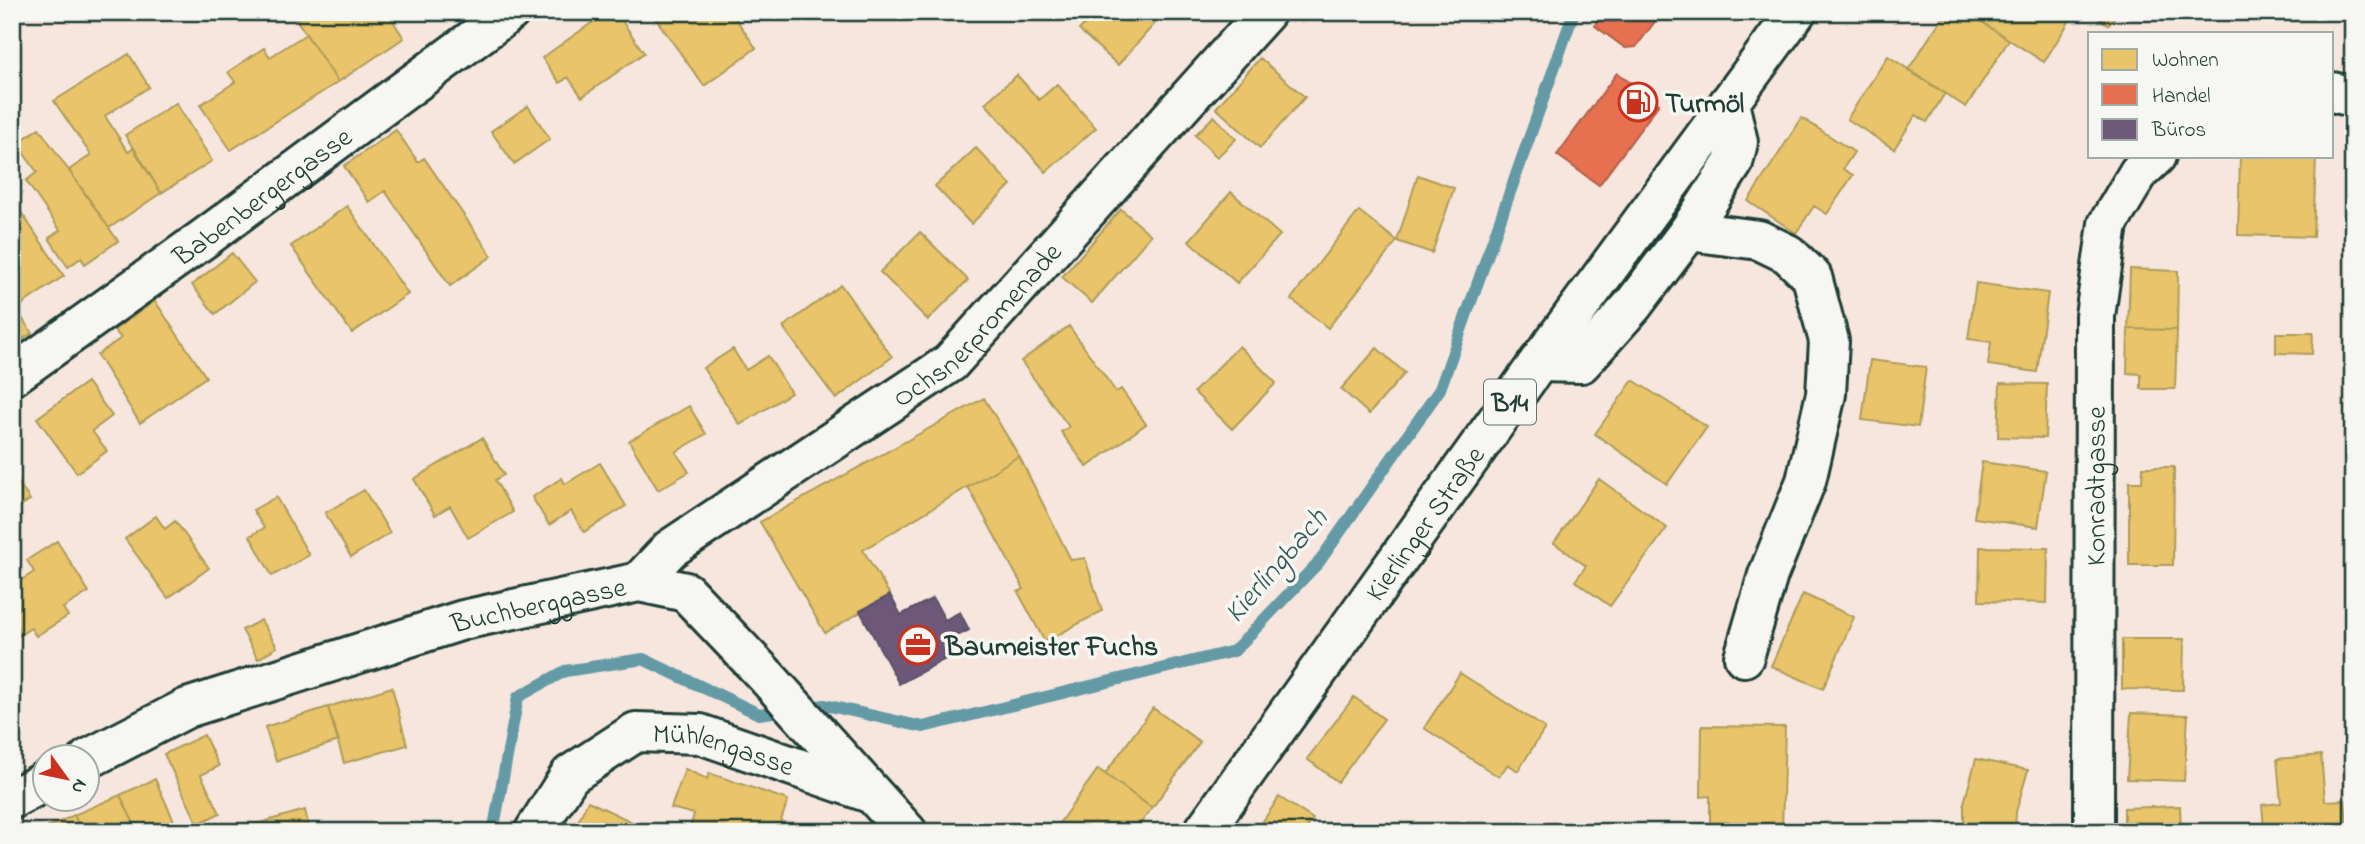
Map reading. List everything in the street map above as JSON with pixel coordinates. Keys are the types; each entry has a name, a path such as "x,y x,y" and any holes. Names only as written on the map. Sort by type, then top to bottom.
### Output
{"street":[{"name":"Babenbergergasse","path":"12,376 217,229 510,12"},
{"name":"Ochsnerpromenade","path":"639,582 670,550 950,363 1266,12"},
{"name":"Kierlinger Straße","path":"1202,832 1539,362 1796,12"},
{"path":"2334,92 2353,97"},
{"path":"1539,362 1581,363 1633,305 1689,231 1733,163 1738,142 1729,103"},
{"name":"Konradtgasse","path":"2094,832 2095,316 2108,223 2139,172 2154,158"},
{"path":"1689,231 1759,240 1788,254 1812,276 1829,341 1826,394 1806,481 1768,575 1744,657"},
{"name":"Buchberggasse","path":"102,753 187,708 463,620 639,582 686,592 907,832"},
{"name":"Mühlengasse","path":"534,832 570,775 636,732 700,734 869,792"},
{"path":"12,799 32,788"}],"building: Wohnen":[{"path":"307,12 387,12 404,38 338,82 296,19"},
{"path":"607,12 616,12 644,53 582,97 568,77 560,83 542,58"},
{"path":"651,12 731,12 756,48 704,86"},
{"path":"1096,12 1165,12 1118,65 1079,30"},
{"path":"1946,12 1967,12 2009,40 1966,107 1908,70"},
{"path":"1990,12 2075,12 2044,62 1983,23"},
{"path":"2089,12 2118,12 2109,25"},
{"path":"306,34 338,82 231,150 200,105 235,82 228,72 264,48 270,57"},
{"path":"129,54 149,87 105,116 128,152 134,148 161,193 109,228 69,170 91,155 54,101"},
{"path":"1888,56 1945,93 1927,122 1916,115 1894,149 1847,119"},
{"path":"1260,58 1305,97 1260,148 1216,108"},
{"path":"1017,75 1039,100 1057,84 1096,128 1046,172 985,103"},
{"path":"176,103 212,161 161,193 125,135"},
{"path":"528,106 550,139 514,164 491,131"},
{"path":"1214,116 1236,139 1217,157 1195,135"},
{"path":"1802,118 1854,152 1843,169 1853,175 1827,214 1814,206 1796,233 1748,201"},
{"path":"39,128 118,241 85,264 81,258 68,267 49,238 60,230 26,181 37,172 17,144"},
{"path":"396,130 418,162 424,158 492,256 450,286 385,191 369,202 344,166"},
{"path":"976,148 1011,185 971,224 935,186"},
{"path":"2240,158 2316,158 2313,237 2238,235"},
{"path":"1418,175 1454,188 1432,253 1397,241"},
{"path":"1231,192 1280,235 1237,283 1189,241"},
{"path":"347,206 408,294 352,333 291,246"},
{"path":"19,209 64,276 21,305 12,292 12,213"},
{"path":"1121,209 1151,235 1092,303 1062,277"},
{"path":"1359,211 1397,241 1328,328 1291,299"},
{"path":"920,232 968,280 928,320 880,272"},
{"path":"232,253 255,282 215,314 192,285"},
{"path":"2130,269 2178,271 2177,330 2128,329"},
{"path":"1976,283 2048,293 2037,372 1988,365 1991,342 1968,339"},
{"path":"841,285 892,357 836,399 783,327"},
{"path":"155,301 206,377 140,423 97,355 121,338 114,330"},
{"path":"12,303 32,333 12,346"},
{"path":"1069,326 1116,392 1121,389 1146,424 1087,467 1061,432 1069,427 1021,361"},
{"path":"2128,329 2177,330 2175,389 2141,389 2141,374 2127,373"},
{"path":"2276,333 2313,333 2312,354 2276,353"},
{"path":"1239,346 1276,383 1232,429 1194,392"},
{"path":"1377,348 1405,373 1369,414 1341,389"},
{"path":"733,349 746,370 768,356 791,393 740,425 703,368"},
{"path":"1870,360 1926,367 1918,427 1862,420"},
{"path":"1633,380 1707,427 1667,484 1595,434"},
{"path":"87,382 112,416 92,431 107,451 77,473 37,418"},
{"path":"2000,383 2047,384 2045,438 1998,437"},
{"path":"984,398 1019,456 863,550 890,595 825,633 760,522"},
{"path":"689,406 706,434 676,452 689,472 658,490 629,441"},
{"path":"482,438 504,475 495,480 513,512 468,538 450,506 435,515 414,479"},
{"path":"1019,456 1071,560 1085,558 1102,611 1045,642 1018,592 1024,589 968,487"},
{"path":"1982,462 2046,471 2038,527 1974,518"},
{"path":"600,463 626,506 584,532 571,511 549,525 532,497 562,478 565,484"},
{"path":"2143,467 2174,467 2173,565 2129,565 2129,482 2142,482"},
{"path":"12,473 30,500 12,511"},
{"path":"1599,479 1667,528 1610,606 1575,581 1586,566 1554,543"},
{"path":"364,490 390,533 351,557 325,513"},
{"path":"276,497 309,555 272,576 250,536 264,528 253,510"},
{"path":"156,516 165,529 175,521 209,568 168,598 125,539"},
{"path":"57,541 89,592 63,608 68,616 36,636 31,628 12,640 12,586 34,572 27,560"},
{"path":"1980,547 2048,548 2047,603 1979,601"},
{"path":"1803,594 1854,617 1823,689 1771,666"},
{"path":"261,620 277,647 258,659 242,630"},
{"path":"2122,639 2184,639 2183,690 2122,689"},
{"path":"1460,673 1545,728 1518,771 1508,764 1499,777 1424,728"},
{"path":"392,687 407,745 344,763 328,707"},
{"path":"1354,697 1384,719 1338,782 1307,759"},
{"path":"328,707 339,741 276,761 265,727"},
{"path":"1153,708 1200,742 1152,808 1105,774"},
{"path":"2131,713 2188,715 2184,781 2127,779"},
{"path":"1702,726 1785,727 1782,831 1710,829 1710,796 1701,797"},
{"path":"204,735 219,766 201,775 220,813 198,824 164,754"},
{"path":"2321,755 2325,801 2345,800 2348,830 2284,832 2283,827 2264,829 2262,805 2281,803 2277,759"},
{"path":"1976,759 2028,770 2016,812 2015,832 1964,832 1964,803"},
{"path":"685,769 707,779 709,773 788,800 777,832 689,832 694,814 671,808"},
{"path":"1098,769 1152,808 1134,832 1059,832 1055,829"},
{"path":"155,779 179,832 138,832 120,795"},
{"path":"120,795 138,832 82,832 74,815 81,812 102,812 102,803"},
{"path":"1279,797 1313,819 1304,832 1263,832 1258,829"},
{"path":"588,801 651,831 573,832"},
{"path":"2180,806 2181,832 2124,832 2124,808"},
{"path":"305,810 310,832 246,832 245,827"},
{"path":"74,815 82,832 38,832"}],"building: Handel":[{"path":"1600,12 1662,12 1636,47 1625,48 1595,26"},
{"path":"1617,73 1659,104 1599,185 1557,155"}],"building: Büros":[{"name":"Baumeister Fuchs","path":"890,595 901,615 933,598 945,620 960,612 969,630 953,638 960,651 899,684 860,611"}],"waterway":[{"name":"Kierlingbach","path":"493,832 518,697 565,671 643,659 759,714 825,705 923,727 1234,651 1319,562 1440,389 1574,12"}],"place":[{"name":"Turmöl","path":"1638,102"},
{"name":"Baumeister Fuchs","path":"918,645"}]}
